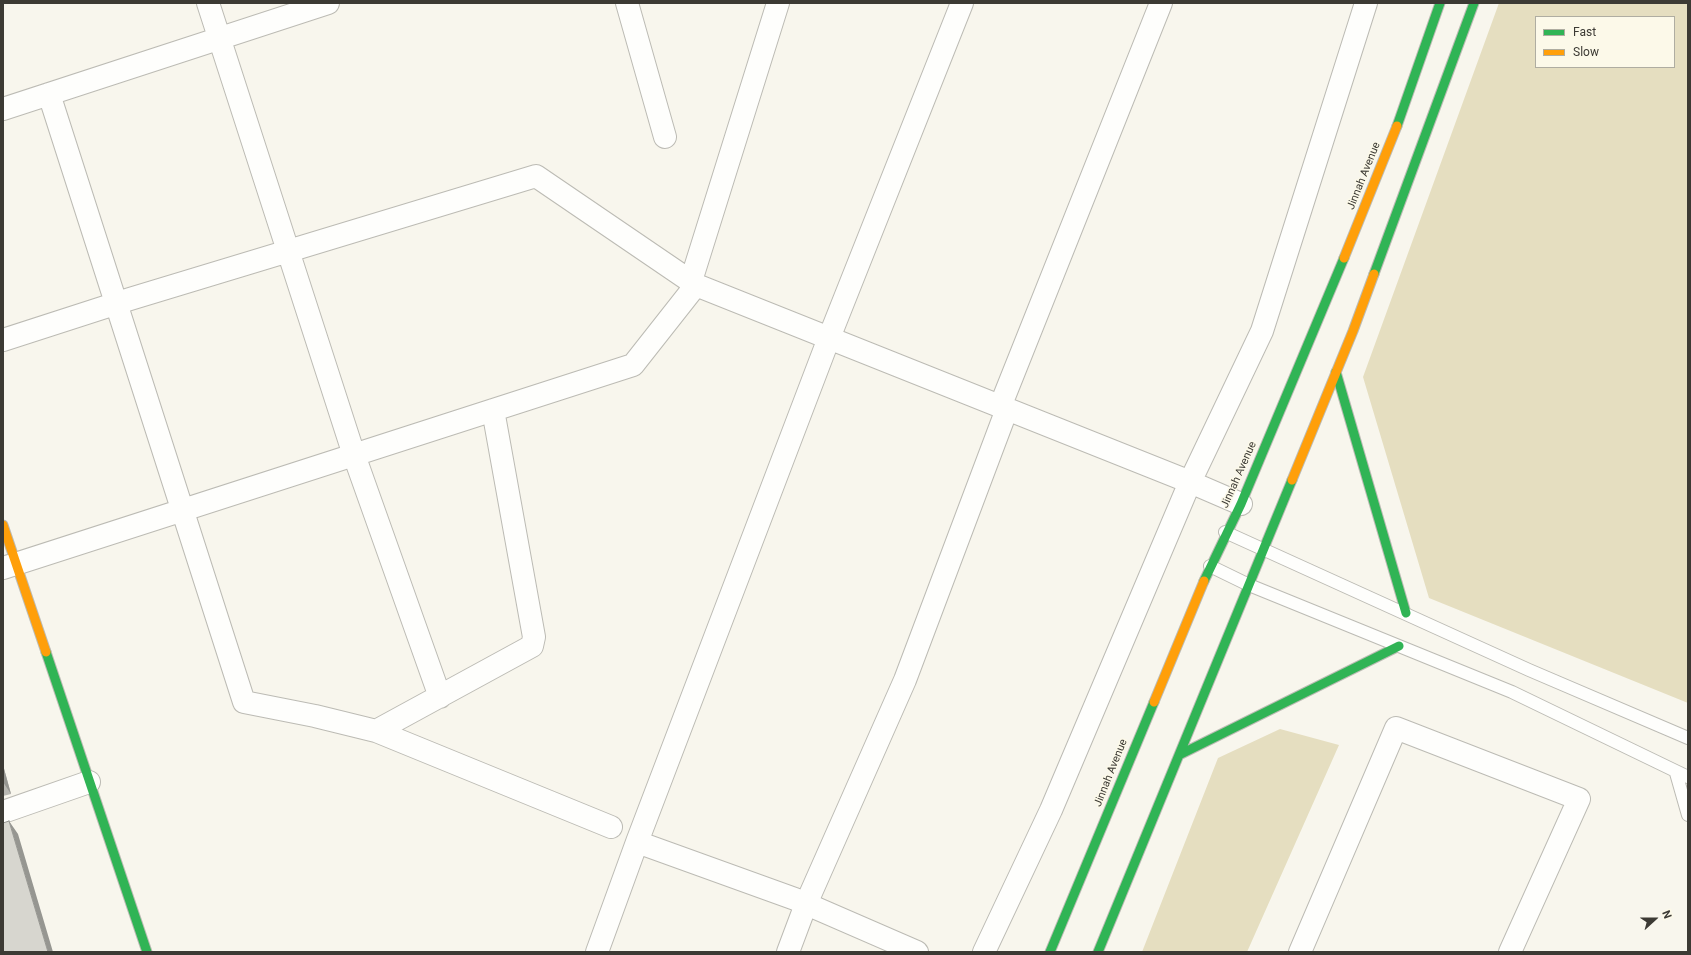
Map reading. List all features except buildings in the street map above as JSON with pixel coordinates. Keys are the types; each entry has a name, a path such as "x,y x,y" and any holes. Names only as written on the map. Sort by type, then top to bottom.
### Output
{"main road":[{"name":"Jinnah Avenue","path":"1050,952 1210,566 1240,504 1388,152 1440,3"},
{"path":"1098,952 1336,372 1474,3"},
{"path":"1336,372 1406,613"},
{"path":"3,525 9,566 89,782 147,952"},
{"path":"1179,755 1399,646"}],"street":[{"path":"208,3 354,455 440,697"},
{"path":"3,109 328,3"},
{"path":"628,3 665,137"},
{"path":"9,566 633,364 694,283 778,3"},
{"path":"597,952 637,842 828,338 962,3"},
{"path":"788,952 806,904 905,680 1004,408 1161,3"},
{"path":"984,952 1051,810 1190,482 1262,331 1366,3"},
{"path":"49,94 244,702 315,716 376,731 611,827"},
{"path":"3,340 536,176 694,283 1190,482 1240,504"},
{"path":"376,731 532,646 534,637 493,410"},
{"path":"1300,952 1396,728 1579,799 1510,952"},
{"path":"3,812 89,782"},
{"path":"637,842 806,904 916,952"}],"lane":[{"path":"1226,532 1529,670 1688,738"},
{"path":"1210,566 1249,585 1512,692 1676,773 1688,777"},
{"path":"1676,773 1688,815"}],"shaded area":[{"path":"1499,3 1688,3 1688,703 1429,598 1363,377"},
{"path":"1280,729 1339,745 1247,952 1142,952 1218,758"}],"traffic: fast":[{"path":"1397,126 1440,3"},
{"path":"1374,274 1474,3"},
{"path":"1204,581 1241,504 1344,258"},
{"path":"1336,372 1406,613"},
{"path":"1098,952 1292,480"},
{"path":"1179,755 1399,646"},
{"path":"46,652 147,952"},
{"path":"1050,952 1154,702"}],"traffic: slow":[{"path":"1344,258 1397,126"},
{"path":"1292,480 1353,331 1374,274"},
{"path":"3,525 46,652"},
{"path":"1154,702 1204,581"}]}
